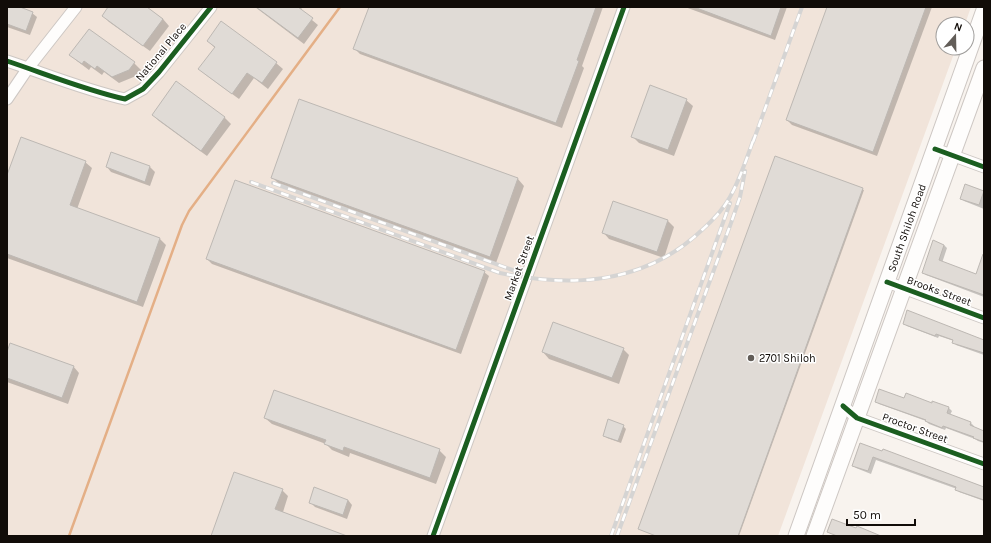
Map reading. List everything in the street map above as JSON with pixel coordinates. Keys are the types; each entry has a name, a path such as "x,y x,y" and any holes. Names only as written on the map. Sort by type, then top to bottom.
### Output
{"main road":[{"name":"South Shiloh Road","path":"797,536 984,10"},
{"name":"South Shiloh Road","path":"814,536 984,68"}],"street":[{"path":"7,99 28,68 76,7"},
{"name":"National Place","path":"7,61 61,81 125,99 143,89 211,7"},
{"name":"Market Street","path":"433,536 624,7"},
{"path":"935,150 984,167"},
{"name":"Brooks Street","path":"887,282 984,318"},
{"name":"Proctor Street","path":"843,406 857,418 984,464"}],"shaded area":[{"path":"7,7 971,7 968,16 935,16 935,56 953,56 778,536 7,536"}],"building":[{"path":"7,7 20,7 33,12 26,31 7,24"},
{"path":"108,7 147,7 163,19 143,46 102,16"},
{"path":"256,7 298,7 313,18 298,38"},
{"path":"369,7 596,7 577,60 579,61 556,123 353,49"},
{"path":"694,7 781,7 771,36"},
{"path":"827,7 926,7 873,152 786,120"},
{"path":"221,21 277,62 262,83 247,73 232,94 198,69 215,47 207,41"},
{"path":"89,29 135,62 129,70 112,77 97,66 95,69 84,61 82,64 69,55"},
{"path":"176,81 225,117 201,151 152,115"},
{"path":"650,85 687,99 668,150 631,137"},
{"path":"299,99 518,178 490,257 271,178"},
{"path":"21,137 86,161 70,205 160,238 137,302 7,254 7,175"},
{"path":"111,152 150,166 145,182 106,167"},
{"name":"2701 Shiloh","path":"775,156 863,188 738,536 656,536 638,529"},
{"path":"235,180 485,271 456,350 206,259"},
{"path":"965,184 984,191 979,205 960,199"},
{"path":"613,201 668,220 657,252 602,233"},
{"path":"933,240 944,245 939,260 976,274 984,254 984,295 922,273"},
{"path":"907,310 984,340 984,353 952,343 953,340 936,334 935,336 903,324"},
{"path":"553,322 624,348 612,378 542,352"},
{"path":"10,343 74,366 62,398 7,378 7,352"},
{"path":"879,389 904,398 906,393 932,403 932,401 949,407 947,413 971,422 970,425 984,431 984,442 943,426 942,428 925,421 926,420 875,402"},
{"path":"274,390 440,449 430,478 344,447 343,451 324,444 326,440 264,418"},
{"path":"608,419 624,425 618,441 603,436"},
{"path":"860,443 882,451 883,449 984,487 984,500 955,490 956,487 873,457 868,471 852,466"},
{"path":"234,472 283,489 275,509 347,536 211,536"},
{"path":"314,487 348,500 343,515 309,503"},
{"path":"832,519 856,528 857,526 881,536 837,536 827,532"}],"waterway":[{"path":"69,536 182,225 189,211 340,7"}],"railway":[{"path":"753,142 802,7"},
{"path":"251,182 500,273 527,278 581,280 607,277 632,271 657,262 680,248 702,230 718,215 734,190 754,138"},
{"path":"617,536 731,223 740,197 745,171"},
{"path":"273,183 521,273"},
{"path":"611,536 730,203"}],"cycle path":[{"path":"7,61 80,86 125,99 143,89 159,72 211,7"},
{"path":"433,536 624,7"},
{"path":"935,149 984,167"},
{"path":"887,282 984,318"},
{"path":"843,406 857,418 984,464"}],"place":[{"name":"2701 Shiloh","path":"751,358"}]}
